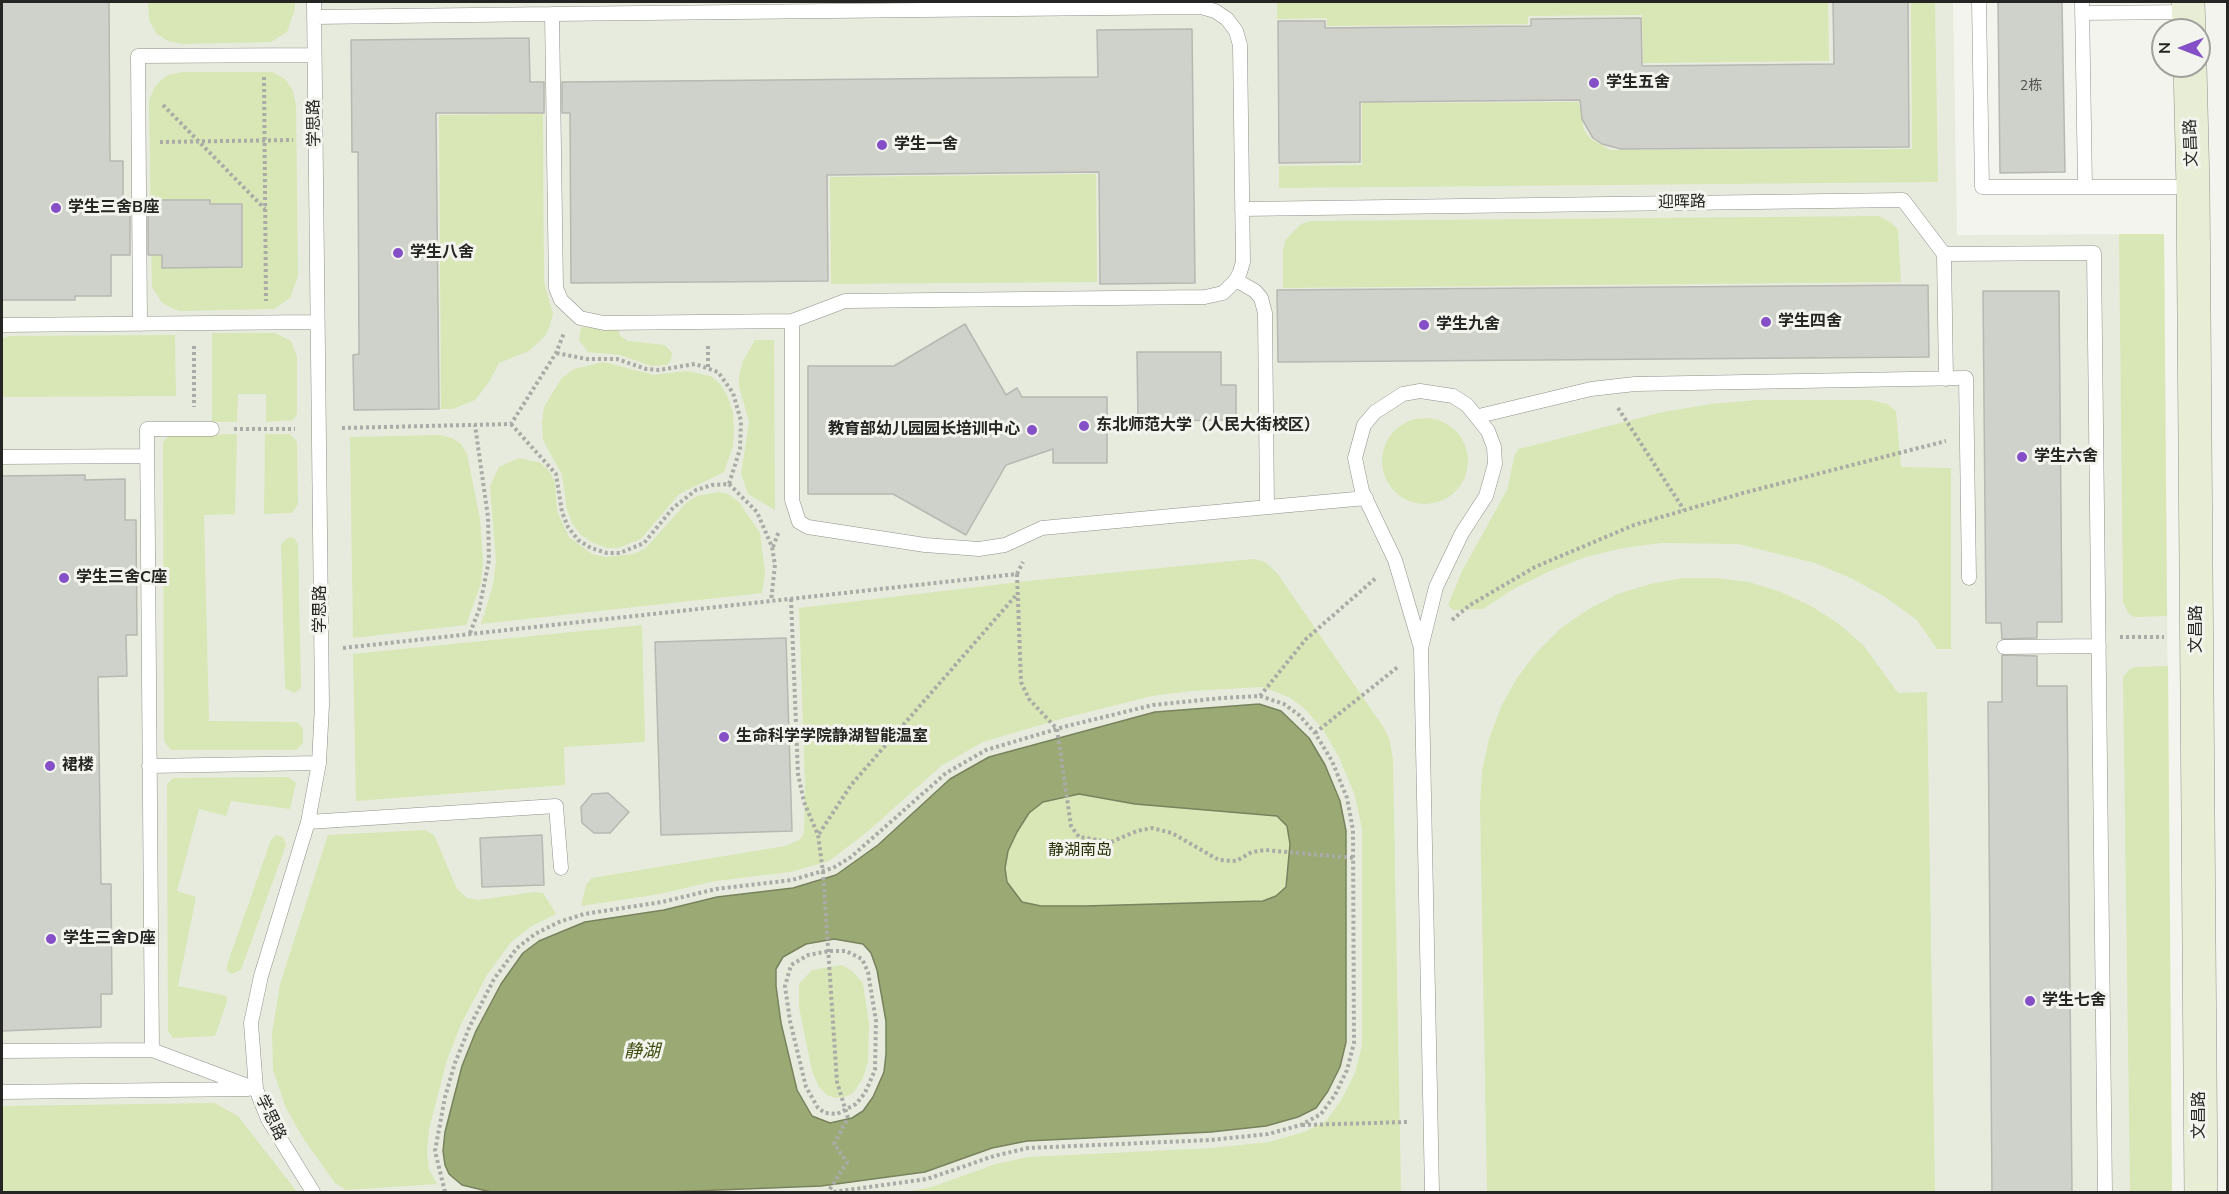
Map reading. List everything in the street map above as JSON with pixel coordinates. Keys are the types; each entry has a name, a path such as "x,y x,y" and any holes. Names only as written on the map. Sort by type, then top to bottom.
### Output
{"street":[{"name":"文昌路","path":"2190,78 2201,1192"}],"lane":[{"name":"学思路","path":"312,1192 268,1119 256,1089 251,1023 257,992 308,822 319,763 321,650 314,2"},
{"path":"1979,2 1982,187 2193,187"},
{"path":"2085,187 2082,7 2189,14"},
{"path":"314,17 552,14 1208,9 1227,19 1236,31 1240,45 1243,262 1236,280 1223,292 1205,297 845,301 792,321 592,322 570,311 561,300 555,274 552,14"},
{"path":"140,324 138,56 314,54"},
{"name":"迎晖路","path":"1242,209 1903,200 1944,254"},
{"path":"1946,379 1944,254 2094,253 2105,1192"},
{"path":"1236,280 1255,291 1261,298 1264,313 1267,507"},
{"path":"792,321 792,500 799,522 820,529 979,549 1005,545 1042,528 1366,498"},
{"path":"2,325 317,322"},
{"path":"1479,416 1605,388 1635,384 1966,378 1969,578"},
{"path":"1421,648 1395,560 1356,475 1355,458 1358,441 1375,412 1388,401 1403,394 1436,392 1453,396 1479,416 1494,447 1492,481 1448,559 1427,618 1421,648 1432,1192"},
{"path":"152,1050 147,429 212,429"},
{"path":"2,457 147,456"},
{"path":"2004,647 2098,642"},
{"path":"149,766 319,763"},
{"path":"308,822 556,806 561,868"},
{"path":"2,1051 152,1050 256,1089"},
{"path":"2,1092 256,1089"}],"path":[{"path":"264,55 266,322"},
{"path":"138,80 265,209"},
{"path":"138,142 315,140"},
{"path":"511,424 556,353 570,311"},
{"path":"194,323 195,429"},
{"path":"556,353 587,358 617,359 646,369 659,370 695,364 718,372 733,393 741,421 740,449 729,484"},
{"path":"1605,388 1684,510"},
{"path":"238,428 318,429 511,424 556,474 562,512 568,527 578,540 591,548 607,553 620,553 644,543 673,508 696,490 712,485 729,484 757,512 772,547 775,565 771,601"},
{"path":"469,634 482,602 489,560 488,517 475,425"},
{"path":"1315,733 1421,648 1470,605 1534,567 1634,525 1967,435"},
{"path":"1042,528 1017,574 1022,682 1029,699 1058,729 1071,826 1079,837 1111,842 1152,828 1172,833 1220,860 1236,861 1252,852 1264,850 1354,858"},
{"path":"1260,696 1306,639 1395,560"},
{"path":"321,650 1017,574"},
{"path":"818,835 851,785 1018,593"},
{"path":"791,598 798,774 804,802 818,835 824,872 837,1082 848,1118 834,1144 847,1162 828,1192"},
{"path":"2098,642 2197,636"},
{"path":"445,1192 435,1151 445,1097 469,1028 494,980 517,948 543,930 584,914 662,902 716,889 792,880 824,872 851,857 946,773 986,750 1058,729 1154,705 1260,696 1284,704 1299,715 1315,733 1332,761 1347,798 1353,830 1354,1043 1347,1070 1335,1095 1321,1114 1301,1125 1268,1134 1211,1140 1077,1144 1028,1148 994,1156 927,1179 833,1192"},
{"path":"830,951 846,951 862,959 868,972 876,1021 875,1070 865,1093 845,1111 837,1114 825,1113 814,1103 806,1087 790,1021 785,986 791,965 808,955 830,951"},
{"path":"1301,1125 1431,1122"}],"shaded area":[{"name":"东北师范大学（人民大街校区）","path":"2,2 1953,2 1957,235 2164,234 2172,1192 2,1192"}],"green space":[{"path":"148,2 295,2 295,9 287,32 271,42 182,44 168,41 156,33 149,20"},
{"path":"1277,2 1828,3 1829,61 1643,63 1642,15 1528,16 1528,24 1327,26 1327,18 1277,19"},
{"path":"1911,2 1935,2 1938,182 1279,188 1279,166 1362,165 1362,90 1390,90 1391,103 1579,102 1584,130 1591,139 1610,150 1912,149"},
{"path":"182,72 272,72 285,79 293,91 296,105 298,276 290,298 274,309 179,311 162,303 152,287 149,101 154,88 160,81 168,75"},
{"path":"543,114 544,282 553,314 550,325 545,336 529,351 499,363 489,382 475,400 453,409 441,409 439,115"},
{"path":"1096,174 1097,282 831,284 830,177"},
{"path":"1879,216 1892,223 1898,230 1901,282 1283,288 1283,249 1286,239 1301,224 1311,221"},
{"path":"2119,234 2164,234 2167,616 2135,617 2129,614 2123,602"},
{"path":"581,327 618,329 620,336 628,341 665,345 672,353 671,360 667,365 651,366 620,355 588,352 579,340"},
{"path":"212,333 275,333 291,341 297,357 297,414 293,420 266,422 266,394 238,394 237,422 212,422"},
{"path":"175,335 176,396 2,397 2,339 10,336"},
{"path":"755,340 774,340 775,510 748,494 741,474 749,422 739,386 739,376 743,361"},
{"path":"604,362 654,375 686,371 711,376 727,395 733,412 733,446 724,472 679,494 641,539 618,548 607,548 593,543 581,535 572,523 567,510 562,475 543,440 544,407 561,379 574,369"},
{"path":"1757,400 1871,400 1887,404 1896,411 1901,467 1951,468 1951,649 1937,649 1917,620 1885,597 1851,578 1815,563 1738,544 1661,543 1623,548 1586,557 1550,571 1515,588 1483,609 1453,610 1448,605 1462,571 1507,490 1515,454 1519,449 1663,412 1711,404"},
{"path":"1425,418 1449,425 1461,437 1468,461 1461,485 1449,497 1425,504 1401,497 1389,485 1382,461 1389,437 1401,425"},
{"path":"237,434 235,514 204,515 209,721 298,722 303,729 303,743 296,750 171,750 164,741 163,442 170,435"},
{"path":"265,434 290,434 297,442 298,504 292,513 264,514"},
{"path":"439,435 452,438 461,444 467,454 480,519 483,560 481,583 466,625 353,638 350,437"},
{"path":"519,458 541,463 550,472 555,482 557,511 569,537 592,554 606,557 634,554 646,548 686,503 697,496 718,492 728,494 739,502 760,533 765,572 762,593 481,624 493,585 496,561 490,486 499,467"},
{"path":"289,537 294,538 298,544 301,688 294,693 285,688 281,544"},
{"path":"1253,559 1265,562 1277,573 1384,728 1390,741 1393,761 1401,1192 904,1192 929,1188 996,1164 1029,1157 1212,1148 1269,1142 1304,1132 1326,1121 1342,1099 1355,1073 1362,1045 1362,829 1355,796 1339,757 1322,728 1304,708 1289,697 1262,687 1191,691 1152,696 1064,718 983,742 941,766 867,832 829,861 791,872 715,881 660,894 581,906 586,885 592,878 785,846 800,840 804,833 805,785 799,608 1037,580"},
{"path":"1683,578 1716,578 1749,582 1781,592 1811,606 1839,624 1864,646 1898,693 1927,692 1935,1192 1487,1192 1480,805 1482,771 1489,739 1501,707 1517,678 1537,652 1561,628 1589,609 1618,594 1650,584"},
{"path":"642,625 645,742 564,747 565,785 356,801 353,654"},
{"path":"2168,666 2172,1192 2130,1192 2123,677 2130,669 2136,667"},
{"path":"288,777 296,783 290,809 231,801 226,816 199,809 177,891 196,897 178,986 223,995 227,997 227,1002 215,1036 173,1038 168,1031 167,784 173,778"},
{"name":"静湖南岛","path":"1079,794 1277,816 1287,826 1290,844 1285,887 1276,896 1263,901 1085,906 1041,906 1022,902 1007,882 1005,868 1008,851 1017,832 1029,813 1043,802"},
{"path":"425,830 434,835 457,889 467,898 479,900 534,892 543,893 556,914 530,927 511,942 487,975 461,1024 447,1060 429,1129 427,1152 429,1170 437,1184 346,1190 335,1183 303,1138 286,1108 273,1070 272,1033 280,984 328,835"},
{"path":"276,835 283,837 286,845 241,970 232,974 227,971 227,965 271,840"},
{"path":"842,965 852,971 863,983 869,1024 868,1061 863,1078 854,1092 848,1096 836,1098 827,1095 819,1087 812,1071 799,1007 799,984 812,970"},
{"path":"214,1103 238,1116 297,1192 2,1192 2,1106"}],"water":[{"name":"静湖","path":"1259,704 1281,711 1309,738 1325,765 1340,801 1346,831 1346,1042 1340,1067 1316,1108 1298,1117 1266,1126 1211,1132 1027,1141 992,1148 925,1172 821,1186 667,1192 491,1192 462,1185 449,1174 443,1151 445,1132 462,1066 476,1031 501,984 523,953 539,941 585,922 664,910 717,897 793,888 836,875 878,845 950,779 989,757 1155,712","holes":["1079,794 1135,804 1277,816 1287,826 1290,844 1286,887 1276,896 1263,901 1085,906 1041,906 1022,902 1007,882 1005,868 1008,851 1017,832 1029,813 1043,802","834,939 863,944 871,953 877,970 886,1021 886,1054 884,1072 873,1097 863,1111 852,1118 830,1123 812,1116 797,1090 781,1023 776,969 783,957 806,944"]}],"building":[{"name":"学生三舍B座","path":"2,2 109,2 110,161 123,161 123,200 130,200 130,255 111,255 111,296 75,296 75,300 2,300"},
{"name":"学生五舍","path":"1833,2 1908,2 1909,147 1621,149 1602,144 1593,138 1582,119 1580,100 1360,102 1360,162 1279,163 1278,21 1325,21 1325,28 1531,26 1531,19 1641,18 1642,66 1834,64"},
{"path":"1998,2 2062,2 2065,172 2000,173"},
{"name":"学生一舍","path":"1192,29 1195,283 1100,284 1099,172 827,175 828,281 571,283 570,113 562,113 562,82 1098,77 1097,30"},
{"name":"学生八舍","path":"529,38 530,82 544,82 544,113 436,113 439,409 354,410 353,355 359,354 358,152 352,152 351,40"},
{"path":"148,200 210,200 210,204 242,204 242,267 162,268 162,255 148,255"},
{"path":"1928,285 1929,357 1278,362 1277,290"},
{"name":"学生六舍","path":"1983,291 2059,291 2062,622 2037,622 2037,638 2002,639 2001,623 1986,623"},
{"path":"965,324 1006,395 1017,388 1022,397 1107,397 1107,463 1053,463 1053,449 1006,465 966,535 893,494 808,494 808,366 894,366"},
{"path":"1137,352 1221,352 1221,385 1236,385 1236,420 1138,421"},
{"path":"85,475 85,480 125,479 125,520 136,520 137,635 126,635 127,676 98,677 101,884 111,884 112,994 101,994 101,1027 2,1031 2,476"},
{"name":"生命科学学院静湖智能温室","path":"786,638 792,831 661,835 655,642"},
{"name":"学生七舍","path":"2002,655 2037,656 2037,686 2067,686 2072,1192 1992,1192 1988,702 2002,702"},
{"path":"608,793 629,812 610,833 594,833 582,823 581,807 592,794"},
{"path":"542,835 544,885 482,887 480,838"}],"place":[{"name":"学生五舍","path":"1594,83"},
{"name":"学生一舍","path":"882,145"},
{"name":"学生三舍B座","path":"56,208"},
{"name":"学生八舍","path":"398,253"},
{"name":"学生四舍","path":"1766,322"},
{"name":"学生九舍","path":"1424,325"},
{"name":"东北师范大学（人民大街校区）","path":"1084,426"},
{"name":"教育部幼儿园园长培训中心","path":"1032,430"},
{"name":"学生六舍","path":"2022,457"},
{"name":"学生三舍C座","path":"64,578"},
{"name":"生命科学学院静湖智能温室","path":"724,737"},
{"name":"裙楼","path":"50,766"},
{"name":"学生三舍D座","path":"51,939"},
{"name":"学生七舍","path":"2030,1001"}]}
